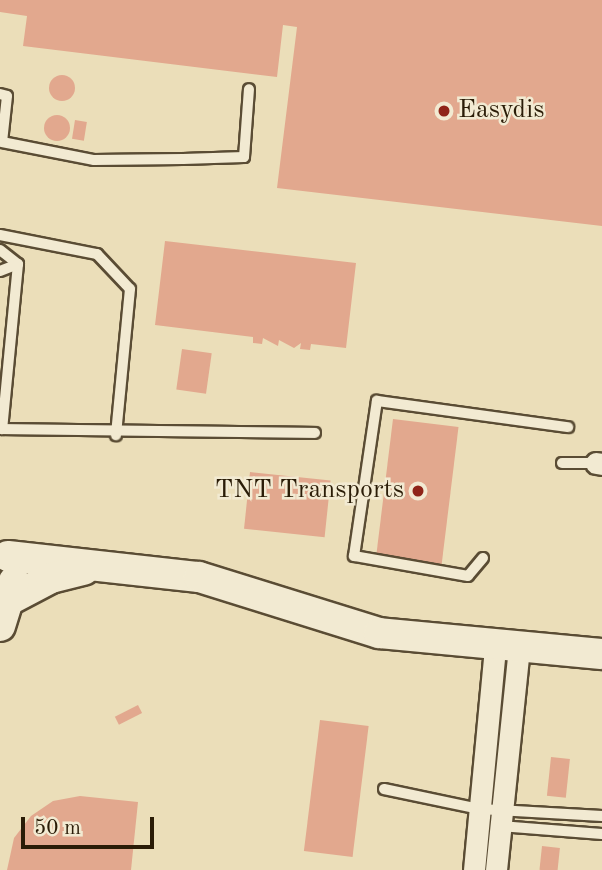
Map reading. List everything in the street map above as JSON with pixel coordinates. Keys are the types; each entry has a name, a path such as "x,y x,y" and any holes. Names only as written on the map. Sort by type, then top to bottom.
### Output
{"main road":[{"path":"0,626 13,598 4,550 102,566 199,577 379,632 507,647 602,654"},
{"path":"13,598 51,578 102,566"}],"street":[{"path":"474,870 480,808 507,647"},
{"path":"496,870 501,816 507,647"}],"lane":[{"path":"0,94 7,96 2,142 94,160 244,158 249,89"},
{"path":"0,235 97,254 130,289 116,435"},
{"path":"0,250 18,264"},
{"path":"18,264 2,429 116,435 315,433"},
{"path":"0,271 18,264"},
{"path":"483,558 468,576 354,556 377,401 568,427"},
{"path":"562,463 599,464"},
{"path":"384,789 480,808 501,816 602,834"},
{"path":"501,816 602,816"}],"building":[{"name":"Easydis","path":"0,0 602,0 602,226 277,188 297,27 283,25 277,77 23,46 27,16 0,12"},
{"path":"62,75 71,79 75,88 71,97 62,101 53,97 49,88 53,79"},
{"path":"57,115 66,119 70,128 66,137 57,141 48,137 44,128 48,119"},
{"path":"75,120 87,122 84,141 72,139"},
{"path":"165,241 356,263 346,348 311,344 310,350 300,349 301,343 294,348 279,340 278,346 263,338 262,344 253,343 253,337 155,325"},
{"path":"182,349 212,353 206,394 176,390"},
{"name":"TNT Transports","path":"393,419 459,427 442,564 376,556"},
{"path":"250,472 331,480 325,537 244,529"},
{"path":"138,705 142,713 119,725 115,717"},
{"path":"320,720 369,726 353,857 304,851"},
{"path":"551,757 570,759 566,798 547,796"},
{"path":"80,796 138,802 131,870 7,870 14,838 31,816 53,801"},
{"path":"542,846 560,848 558,870 539,870"}],"place":[{"name":"Easydis","path":"444,111"},
{"name":"TNT Transports","path":"418,491"}]}
